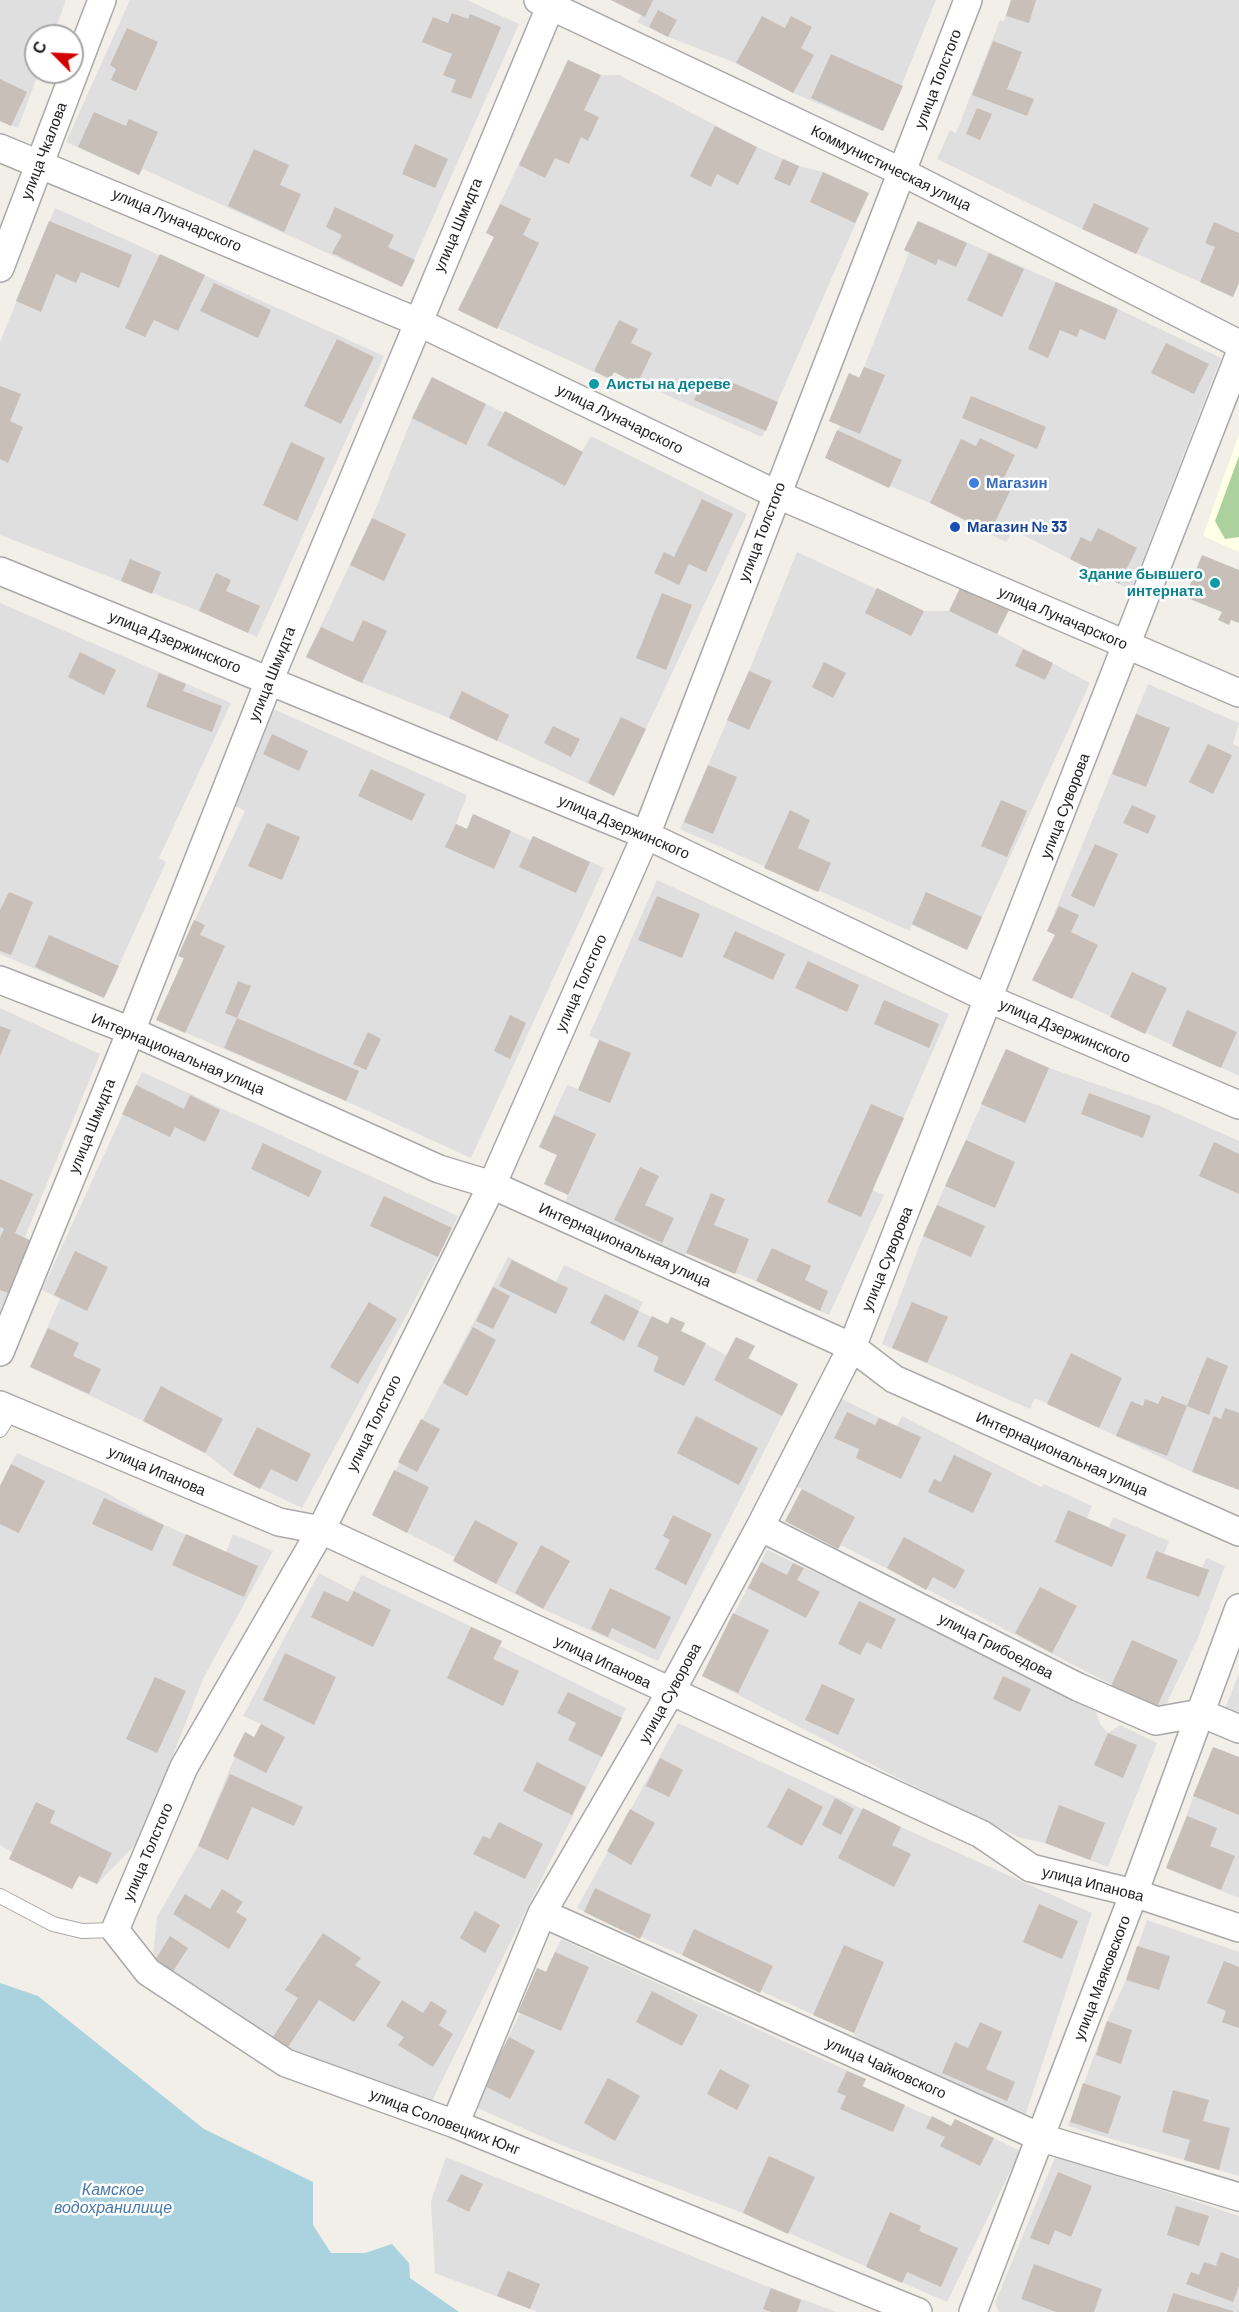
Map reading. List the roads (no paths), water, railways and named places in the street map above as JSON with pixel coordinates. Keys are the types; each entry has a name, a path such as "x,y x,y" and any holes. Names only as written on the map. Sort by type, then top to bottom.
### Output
{"street":[{"name":"улица Чкалова","path":"0,268 102,0"},
{"name":"улица Толстого","path":"115,1930 184,1767 321,1530 492,1185 646,835 968,0"},
{"name":"Коммунистическая улица","path":"547,2 902,172 1239,345"},
{"name":"улица Шмидта","path":"0,1352 131,1031 269,681 547,2"},
{"name":"улица Луначарского","path":"0,148 417,322 776,494 1239,693"},
{"name":"улица Суворова","path":"455,2124 542,1913 670,1693 760,1527 852,1347 1239,356"},
{"name":"улица Дзержинского","path":"0,571 646,835 989,999 1239,1105"},
{"name":"Интернациональная улица","path":"0,980 131,1031 439,1169 492,1185 852,1347 894,1379 1239,1532"},
{"name":"улица Ипанова","path":"4,1415 279,1522 321,1530 670,1693 981,1834 1031,1868 1134,1893 1239,1928"},
{"name":"улица Грибоедова","path":"760,1527 1078,1687 1156,1721 1201,1713"},
{"name":"улица Маяковского","path":"973,2312 1042,2138 1239,1608"},
{"path":"1201,1713 1239,1729"},
{"name":"улица Чайковского","path":"542,1913 1042,2138 1239,2198"},
{"name":"улица Соловецких Юнг","path":"115,1930 148,1972 286,2063 455,2124 918,2312"}],"lane":[{"path":"0,1896 53,1924 82,1931 115,1930"}],"water":[{"name":"Камское водохранилище","path":"0,1983 38,1996 204,2129 313,2182 313,2225 331,2253 365,2253 392,2244 409,2263 410,2278 459,2312 0,2312"}],"place":[{"name":"Аисты на дереве","path":"594,384"},
{"name":"Магазин","path":"974,483"},
{"name":"Магазин № 33","path":"955,527"},
{"name":"Здание бывшего интерната","path":"1215,583"}]}
